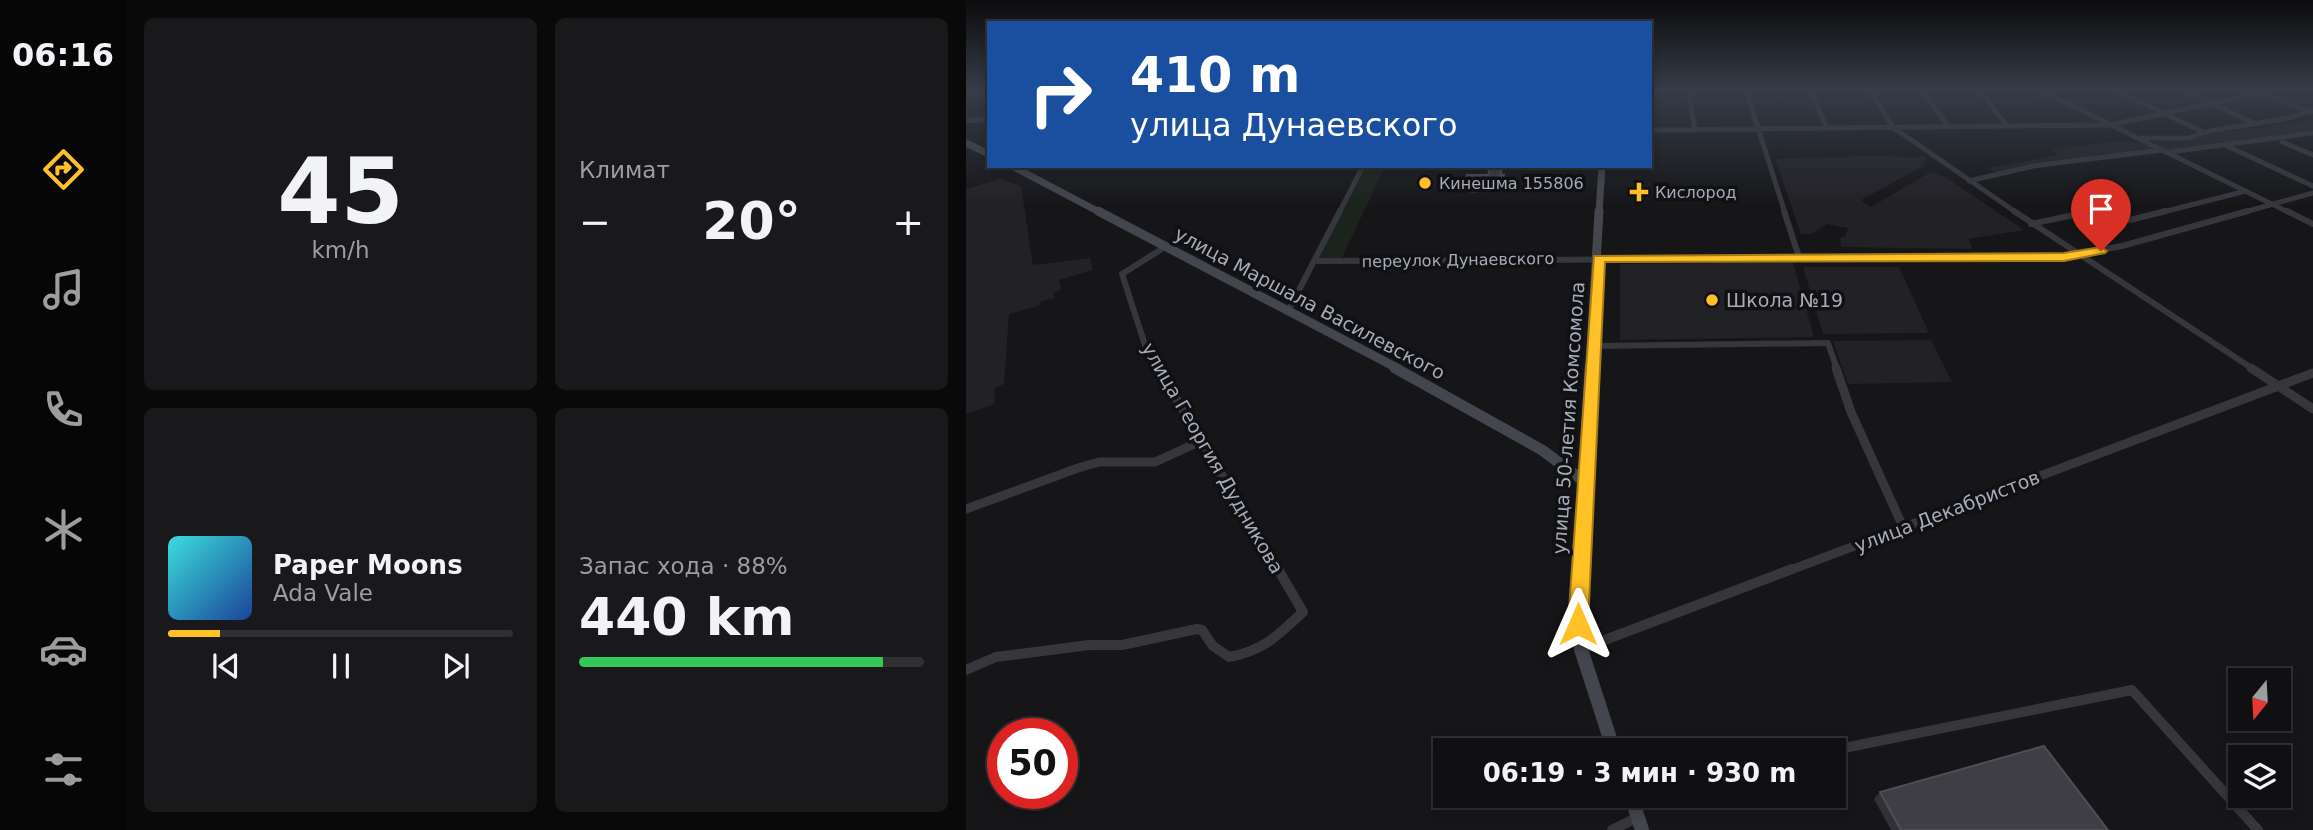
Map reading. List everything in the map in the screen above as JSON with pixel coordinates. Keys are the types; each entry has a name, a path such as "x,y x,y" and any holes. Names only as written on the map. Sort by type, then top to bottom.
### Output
{"street":[{"path":"1758,129 1799,257"},
{"path":"1652,130 1776,129"},
{"path":"1896,129 2031,224 2313,409"},
{"path":"2117,129 2313,224"},
{"path":"2196,129 2203,132"},
{"path":"2135,137 2173,139 2225,129"},
{"path":"2148,140 2171,153 2313,134"},
{"path":"2282,142 2313,155"},
{"path":"966,143 987,154"},
{"path":"2224,145 2313,186"},
{"path":"1969,181 2033,166 2162,150"},
{"name":"улица Маршала Василевского","path":"1016,168 1507,429 1563,464 1585,482"},
{"path":"1288,311 1362,168"},
{"name":"улица 50-летия Комсомола","path":"1602,168 1594,346 1577,603 1581,649 1611,738"},
{"path":"2031,224 2103,209 2130,220 2246,191"},
{"name":"переулок Дунаевского","path":"1318,261 2080,256 2313,193"},
{"name":"улица Георгия Дудникова","path":"966,670 996,657 1105,643 1122,645 1197,629 1202,630 1213,646 1229,657 1251,653 1270,642 1301,617 1301,609 1146,348 1122,274 1165,247"},
{"path":"1594,346 1828,343 1851,412 1903,527"},
{"name":"улица Декабристов","path":"1581,649 2313,373"},
{"path":"966,509 1099,462 1155,462 1201,441"},
{"path":"1846,748 2132,690 2258,830"},
{"path":"1612,830 1640,823"}],"shaded area":[{"path":"2251,129 2313,129 2313,131 2168,151 2152,141"},
{"path":"2123,141 2146,144 2154,150 2026,165 1996,173 1988,168 2058,155 2052,149"},
{"path":"1925,157 1925,165 1861,200 1871,207 1931,172 1947,178 2024,230 1968,239 1973,249 1842,247 1841,237 1845,237 1848,228 1827,224 1812,234 1801,234 1775,159"},
{"path":"1365,168 1384,168 1341,260 1318,260"},
{"path":"1000,179 1021,186 1033,265 1090,258 1093,270 1059,280 1061,290 1053,293 1055,298 1009,314 1004,384 994,388 995,404 966,414 966,189"},
{"name":"Школа №19","path":"1793,262 1814,337 1620,340 1620,264"},
{"path":"1803,267 1899,267 1929,333 1823,334"},
{"path":"1931,340 1952,382 1848,384 1833,341"}],"building":[{"path":"1490,168 1502,168 1502,183 1465,183 1467,175 1488,175"},
{"path":"2044,746 2108,830 1901,830 1880,792"}],"place":[{"name":"Кинешма 155806","path":"1425,183"},
{"name":"Кислород","path":"1639,192"},
{"name":"Школа №19","path":"1712,300"}],"route":[{"path":"1578,624 1577,603 1599,258 2064,257 2101,251"}]}
